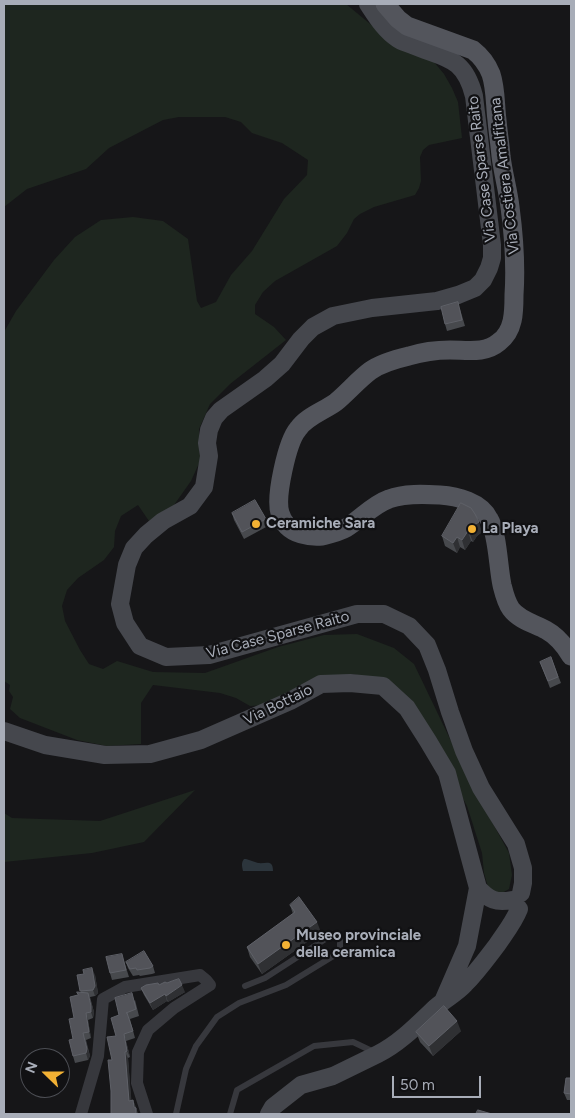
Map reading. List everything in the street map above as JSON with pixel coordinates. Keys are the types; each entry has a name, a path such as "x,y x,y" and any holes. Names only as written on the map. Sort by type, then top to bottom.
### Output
{"main road":[{"name":"Via Costiera Amalfitana","path":"385,4 407,26 473,50 481,56 490,71 494,82 502,160 515,244 515,272 510,330 498,344 482,350 474,352 449,350 428,352 410,355 382,364 372,369 335,402 307,420 297,429 288,449 279,494 278,505 280,514 285,524 290,528 296,532 314,537 347,528 379,503 398,496 442,495 472,502 489,517 495,536 505,597 510,609 523,619 549,632 564,645 571,656"}],"street":[{"name":"Via Case Sparse Raito","path":"269,1114 273,1107 301,1085 333,1076 386,1050 464,985 517,916 517,901 523,883 523,868 516,844 481,788 464,751 438,670 427,645 409,626 384,614 357,614 209,655 166,657 140,646 125,623 120,604 127,565 134,548 163,521 190,506 204,487 209,456 207,443 214,418 221,410 265,379 282,364 313,327 333,316 372,308 437,301 475,288 483,280 489,268 492,258 492,245 474,96 468,77 453,60 398,39 387,29 368,4"},
{"name":"Via Bottaio","path":"4,731 46,745 105,755 150,754 200,740 290,701 322,684 350,683 383,686 406,708 447,773 478,888"},
{"path":"478,888 486,897 500,901 517,901"},
{"path":"444,1000 467,946 478,888"},
{"path":"82,1114 98,1056 103,999 125,987 200,975 210,985 174,1008 148,1030 138,1052 137,1083 147,1114"}],"lane":[{"path":"176,1114 186,1069 196,1046 218,1017 239,1003 286,985 340,952 340,940 330,936 265,978 245,986"},
{"path":"230,1114 237,1090 314,1046 354,1042 378,1054"}],"shaded area":[{"path":"4,4 346,4 392,42 434,62 452,88 458,102 462,138 429,145 423,150 420,157 421,181 415,195 374,207 360,214 354,219 347,233 337,246 275,281 263,292 255,305 255,314 274,327 286,340 230,384 210,404 199,429 200,461 191,481 174,505 149,521 138,505 121,516 115,531 114,547 104,560 78,578 67,590 62,606 65,621 89,664 103,669 117,661 153,672 205,673 278,647 324,635 357,634 394,648 414,664 474,789 509,853 512,875 509,889 502,893 494,892 488,887 484,873 482,853 467,806 445,765 375,679 352,674 306,686 266,705 250,706 236,698 220,693 153,685 141,703 141,744 107,746 77,740 20,718 10,709 13,697 9,691 10,685 4,681 4,332 16,311 54,260 75,237 101,220 133,217 163,221 188,239 197,301 201,308 216,302 231,275 252,251 284,199 307,175 308,160 282,143 252,133 241,122 225,117 179,117 163,120 109,148 86,169 27,189 4,207"},
{"path":"195,790 144,842 92,853 4,862 4,813 12,818 100,821"},
{"path":"244,859 258,863 270,863 273,871 243,871 242,863"}],"building":[{"path":"458,302 462,320 445,324 441,307"},
{"path":"255,500 266,519 242,532 232,513"},
{"path":"461,503 471,508 479,522 468,531 462,540 457,537 453,543 442,536"},
{"path":"551,657 558,677 548,681 540,662"},
{"path":"299,897 317,922 258,964 247,947 295,912 290,905"},
{"path":"144,951 153,966 137,970 136,968 130,969 126,962"},
{"path":"122,954 126,970 110,973 106,957"},
{"path":"92,968 95,986 93,990 80,991 77,975 84,974 83,970"},
{"path":"179,979 182,985 166,996 165,994 150,1003 141,988 146,985 158,983 159,985"},
{"path":"77,992 88,993 91,1012 86,1013 89,1032 83,1033 87,1049 86,1053 73,1056 69,1040 73,1039 69,1019 74,1018 70,997 78,995"},
{"path":"132,993 136,1009 126,1013 133,1031 124,1034 127,1051 125,1052 129,1101 133,1100 136,1114 111,1114 108,1060 112,1060 107,1037 116,1036 111,1018 119,1015 115,998"},
{"path":"444,1006 457,1021 429,1046 416,1032"},
{"path":"571,1072 571,1094 564,1093 566,1078 570,1078"},
{"path":"478,1110 492,1114 476,1114"}],"place":[{"name":"Ceramiche Sara","path":"256,524"},
{"name":"La Playa","path":"472,529"},
{"name":"Museo provinciale della ceramica","path":"286,945"}]}
